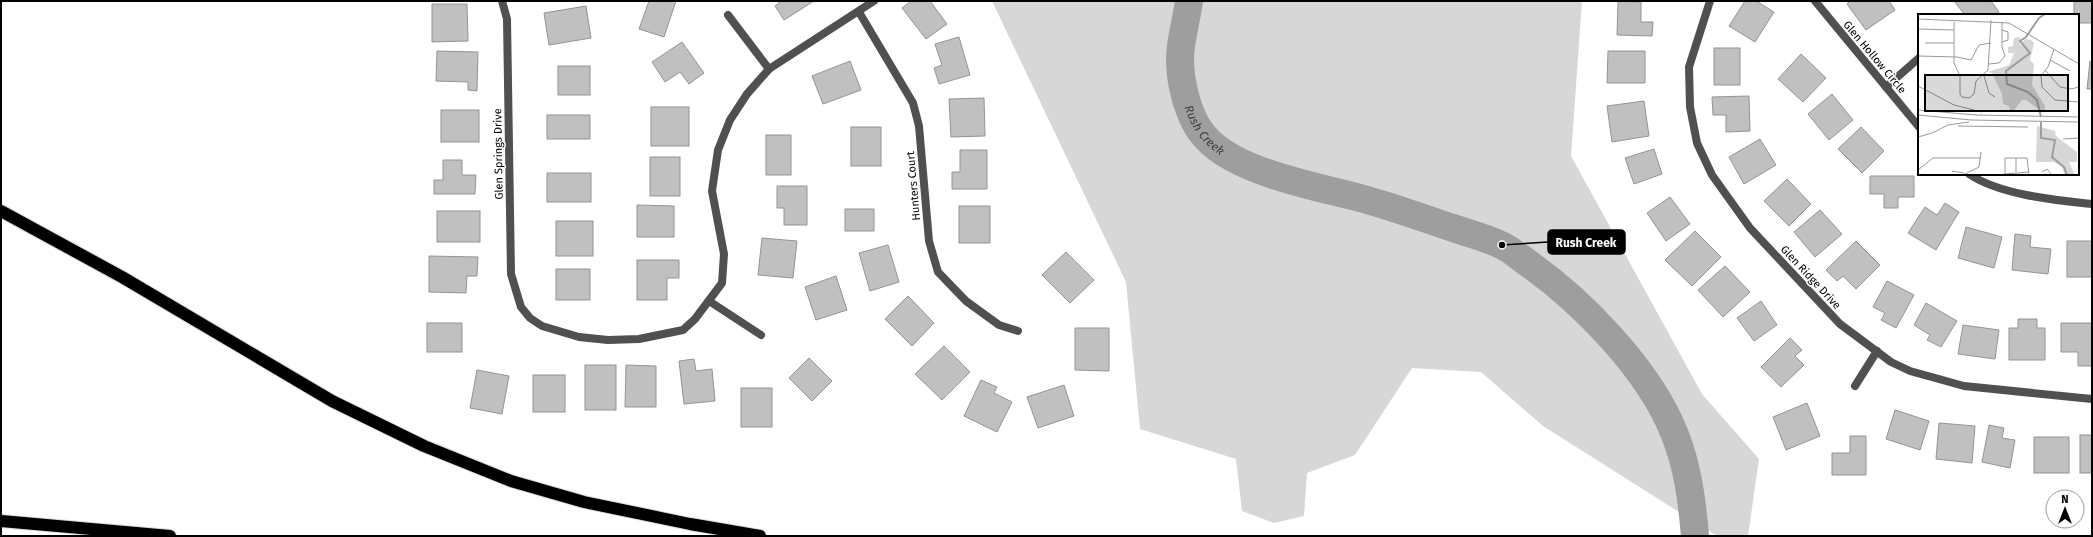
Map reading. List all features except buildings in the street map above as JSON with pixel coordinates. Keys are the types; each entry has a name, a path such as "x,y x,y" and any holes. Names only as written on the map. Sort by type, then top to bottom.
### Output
{"highway":[{"path":"1,211 122,277 332,401 424,446 511,481 584,502 690,524 760,536"},
{"path":"1,521 170,536"}],"street":[{"name":"Glen Springs Drive","path":"502,1 507,19 511,274 521,307 530,318 542,326 579,337 608,340 639,339 683,330 709,301"},
{"path":"761,335 709,301 722,282 724,254 712,191 718,150 730,120 747,94 769,69 874,1"},
{"name":"Glen Ridge Drive","path":"1710,1 1689,68 1691,115 1697,143 1712,175 1750,228 1840,324 1891,362 1910,371 1964,386 2092,399"},
{"name":"Glen Hollow Circle","path":"1815,1 1918,126"},
{"name":"Hunters Court","path":"859,12 913,102 919,126 929,241 938,272 966,301 999,325 1018,331"},
{"path":"728,15 769,69"},
{"path":"1886,87 1918,59"},
{"path":"1970,175 1979,181 2011,191 2092,204"},
{"path":"1855,386 1877,351"}],"shaded area":[{"path":"992,1 1582,1 1571,156 1702,394 1759,459 1748,536 1717,536 1543,426 1481,372 1412,368 1355,455 1307,473 1304,516 1274,523 1242,511 1236,459 1140,429 1126,282"}],"waterway":[{"name":"Rush Creek","path":"1189,1 1180,57 1182,82 1185,96 1194,120 1207,139 1221,151 1238,161 1279,177 1382,204 1495,242 1511,251 1546,277 1569,296 1612,338 1649,386 1664,410 1675,435 1686,472 1691,497 1695,536"}],"place":[{"name":"Rush Creek","path":"1502,245"}]}
